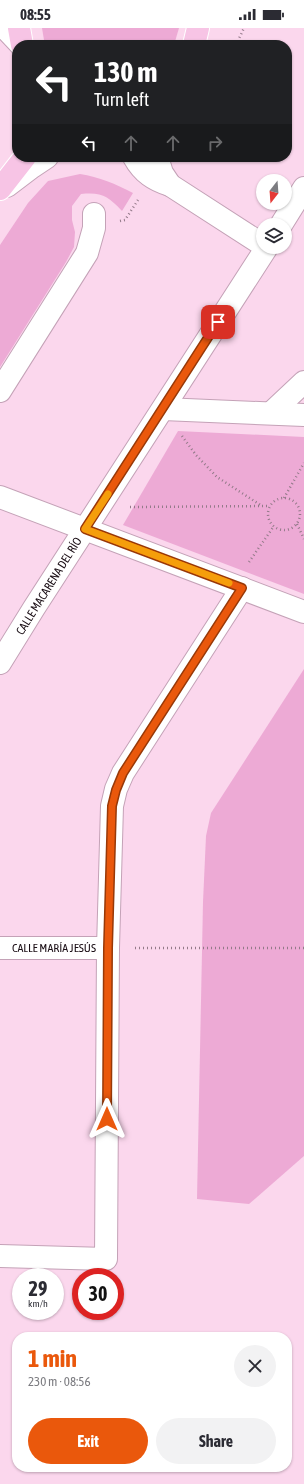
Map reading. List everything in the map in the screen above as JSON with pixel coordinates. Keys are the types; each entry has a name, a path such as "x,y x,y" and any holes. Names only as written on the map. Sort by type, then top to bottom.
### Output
{"main road":[{"path":"19,28 21,40"},
{"path":"0,189 13,162"},
{"path":"0,189 21,162"}],"street":[{"path":"5,28 17,40"},
{"path":"0,189 40,162"},
{"path":"141,162 148,175 160,182 170,185 256,240"},
{"path":"285,218 304,188"},
{"path":"0,391 87,254 94,228 94,214"},
{"name":"CALLE MACARENA DEL RÍO","path":"0,663 262,254"},
{"path":"271,413 304,382"},
{"path":"163,409 304,415"},
{"path":"0,497 304,612"},
{"path":"0,1256 106,1259 108,948 110,819 112,806 116,790 123,773 237,586"},
{"name":"CALLE MARÍA JESÚS","path":"0,948 108,948"}],"path":[{"path":"238,40 244,28"},
{"path":"163,409 196,455 217,477 262,506"},
{"path":"284,498 304,463"},
{"path":"284,498 289,498 297,505 300,514 297,524 293,528 283,530 274,526 268,517 270,506 273,502 284,498"},
{"path":"100,506 270,506"},
{"path":"297,524 304,539"},
{"path":"237,586 274,526"},
{"path":"108,948 304,948"}],"shaded area":[{"path":"42,28 179,28 175,40 44,40"},
{"path":"80,174 107,181 133,193 122,211 104,196 81,194 72,206 72,220 75,232 74,247 0,367 0,245 28,203 48,181"},
{"path":"178,431 304,437 304,594 123,525"},
{"path":"304,669 304,1156 249,1204 197,1199 203,902 206,836 211,813"}],"slow traffic":[{"path":"108,494 85,529 229,583"}],"route":[{"path":"107,1119 110,819 116,790 123,773 242,588 85,529 218,322"}]}
